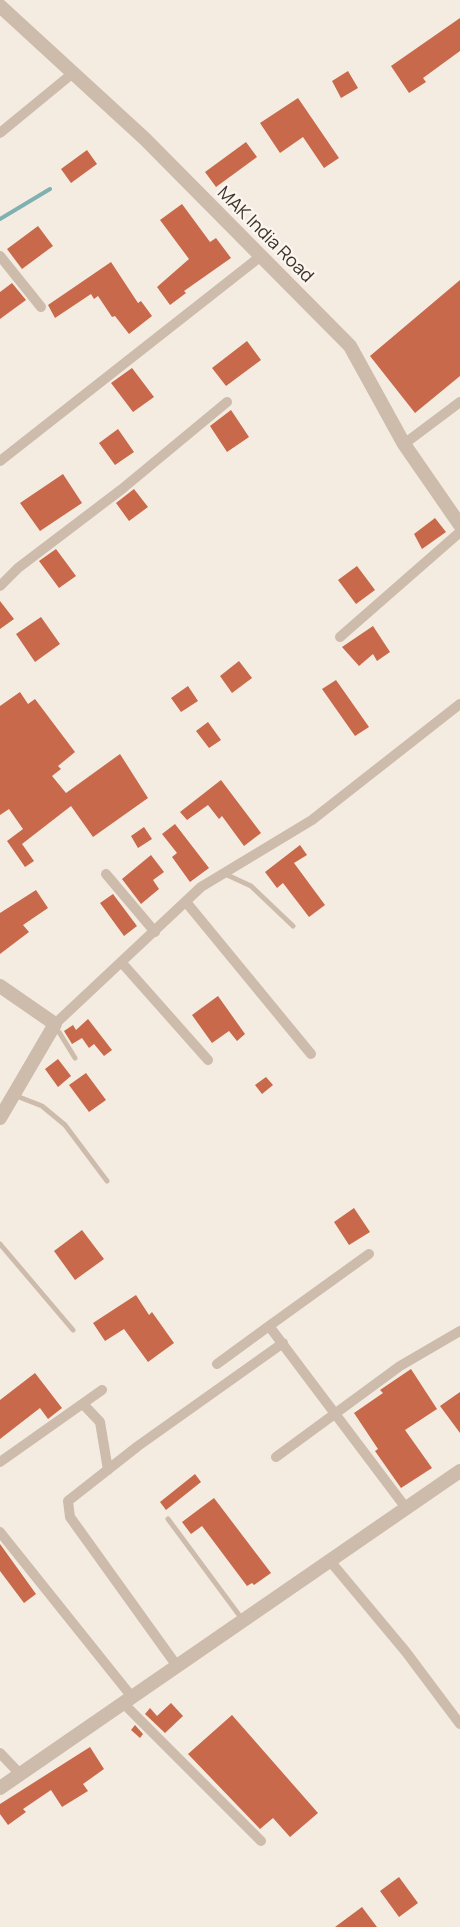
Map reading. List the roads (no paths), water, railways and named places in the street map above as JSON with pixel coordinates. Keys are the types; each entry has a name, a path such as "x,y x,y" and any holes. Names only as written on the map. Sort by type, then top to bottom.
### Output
{"street":[{"name":"MAK India Road","path":"2,11 145,139 350,346 405,444 460,525"},
{"path":"0,133 73,73"},
{"path":"0,256 41,307"},
{"path":"0,461 261,256"},
{"path":"0,586 18,568 122,489 227,402"},
{"path":"405,444 460,402"},
{"path":"340,637 460,532"},
{"path":"0,1118 53,1026 201,887 312,819 460,704"},
{"path":"106,874 155,932"},
{"path":"186,902 311,1054"},
{"path":"122,963 208,1060"},
{"path":"0,986 53,1026"},
{"path":"217,1364 369,1254"},
{"path":"269,1326 406,1508"},
{"path":"276,1456 400,1366 460,1331"},
{"path":"177,1666 67,1511 68,1501 283,1343"},
{"path":"0,1462 102,1390"},
{"path":"82,1404 100,1422 108,1470"},
{"path":"0,1788 460,1471"},
{"path":"0,1532 127,1700 261,1840"},
{"path":"330,1561 406,1652 460,1724"},
{"path":"0,1753 20,1774"}],"lane":[{"path":"224,873 251,886 294,926"},
{"path":"53,1026 75,1058"},
{"path":"12,1094 42,1106 65,1125 107,1180"},
{"path":"0,1244 73,1330"},
{"path":"168,1518 243,1621"}],"waterway":[{"path":"0,219 50,189"}]}
